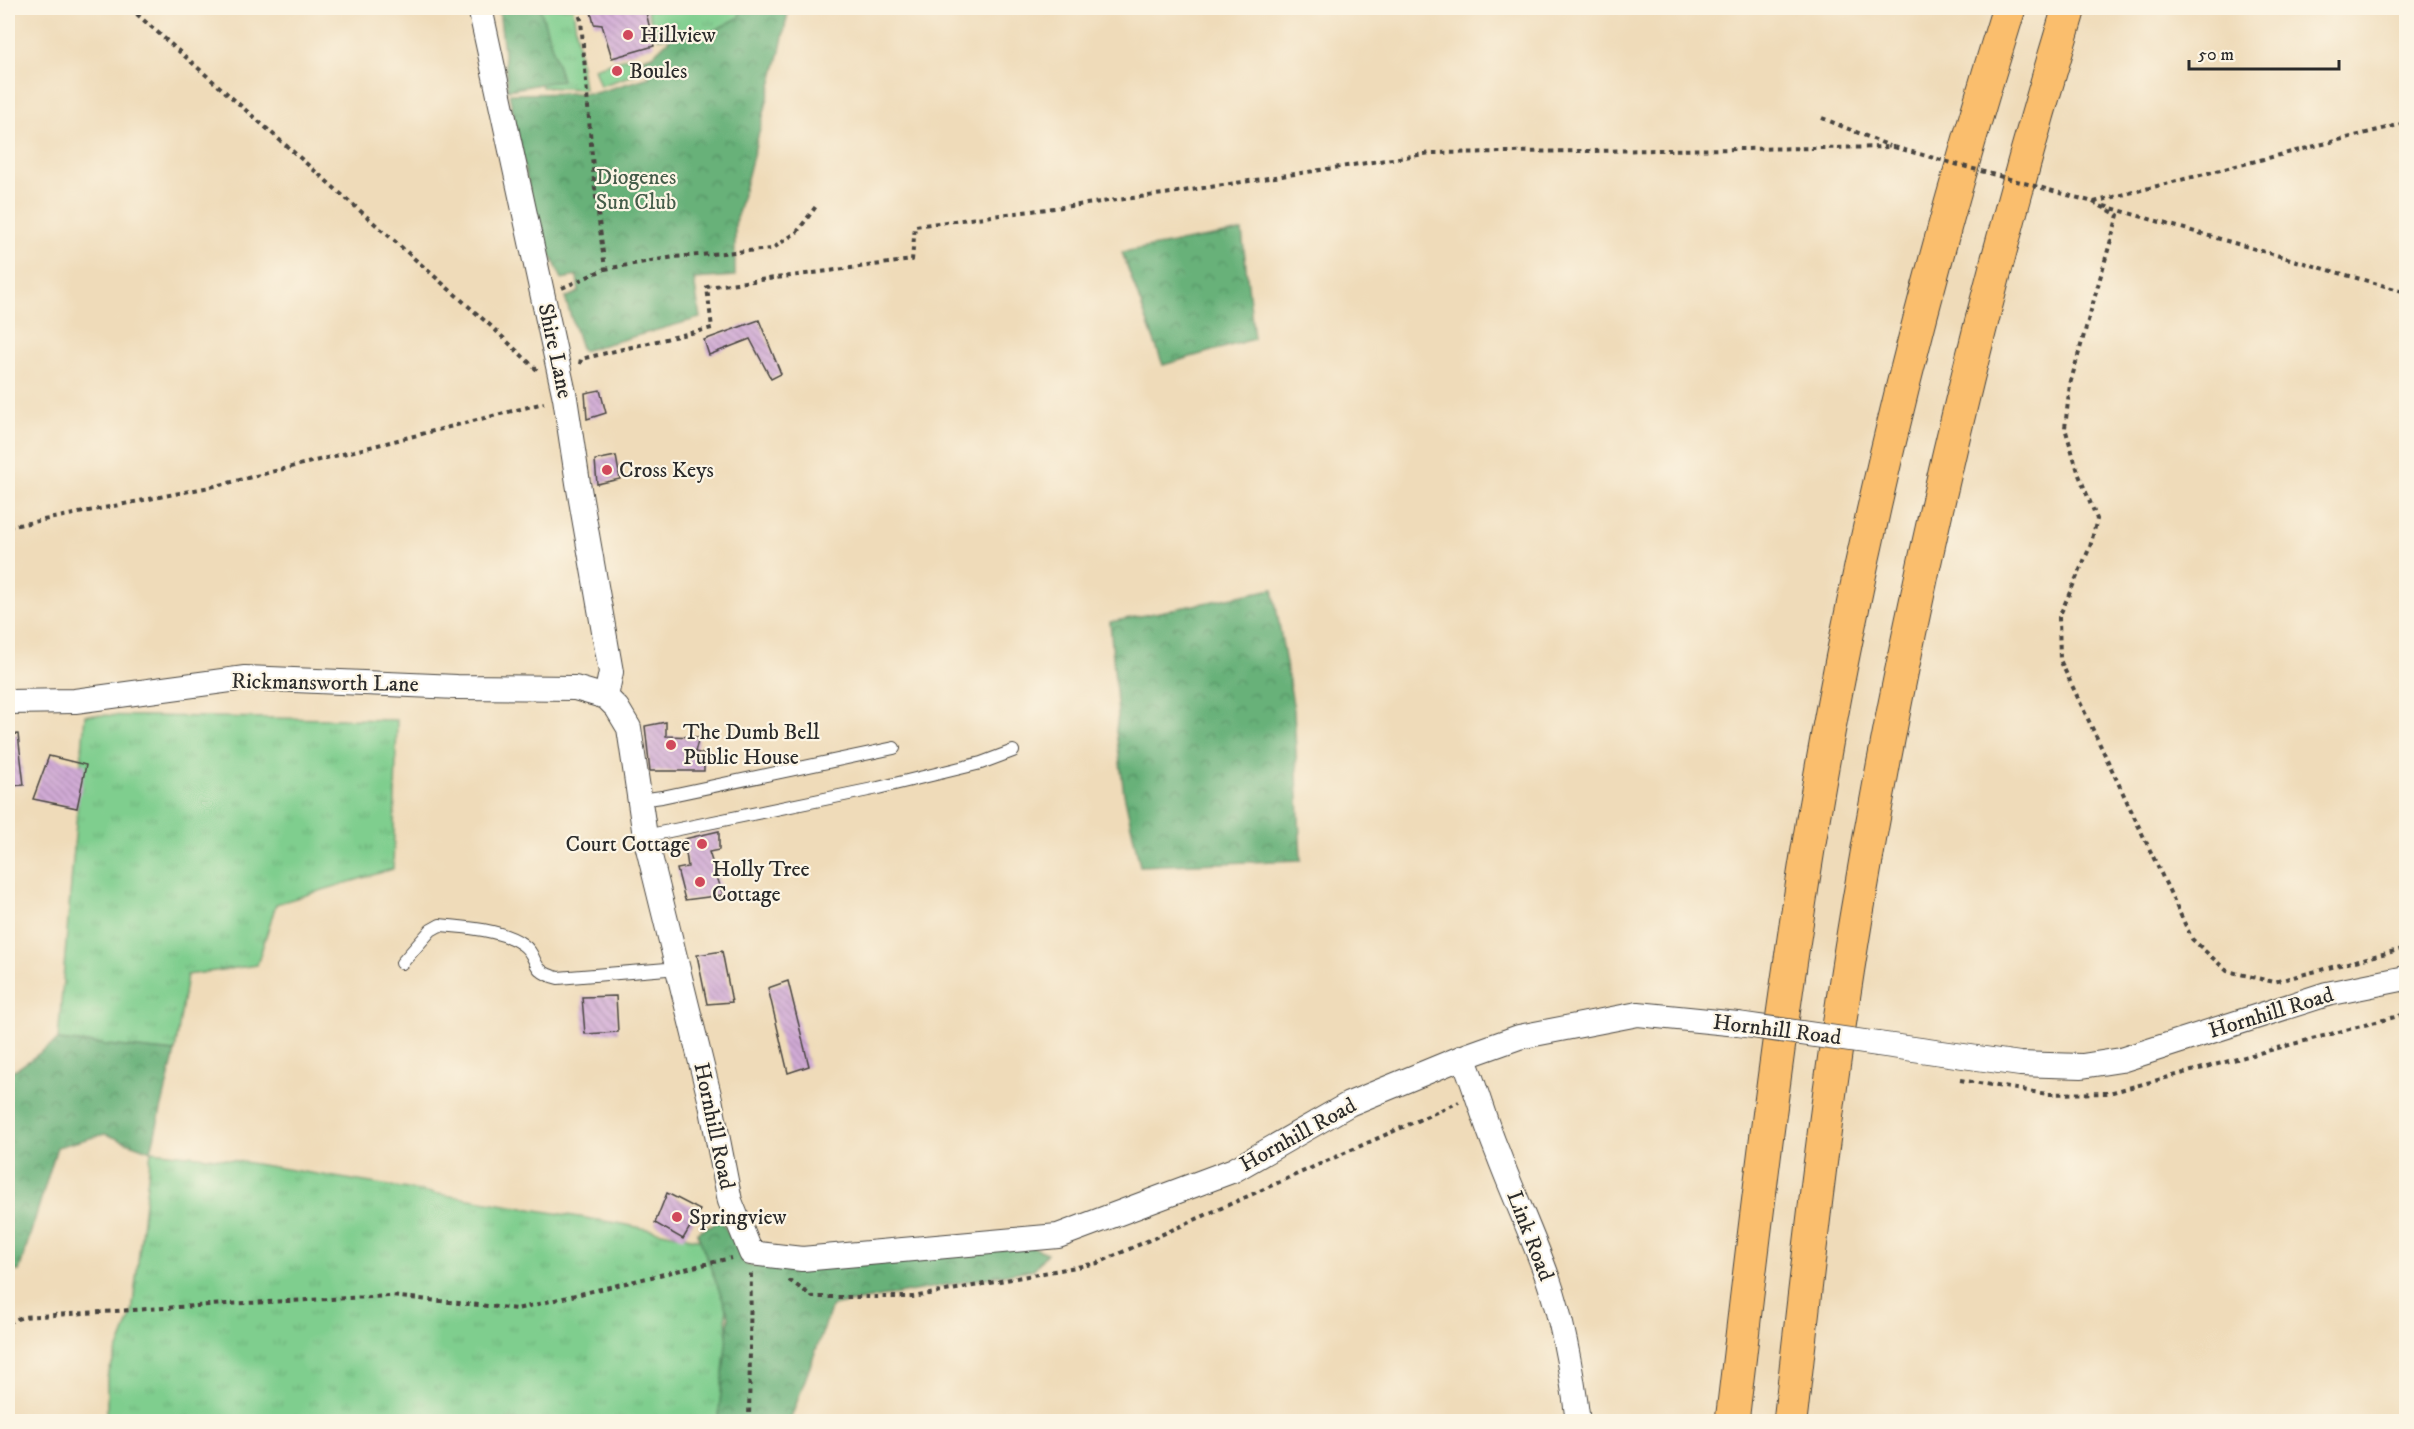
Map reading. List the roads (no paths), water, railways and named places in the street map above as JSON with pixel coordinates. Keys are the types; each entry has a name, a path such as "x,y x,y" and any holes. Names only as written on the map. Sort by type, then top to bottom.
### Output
{"highway":[{"path":"1732,1422 1785,994 1815,810 1849,625 1888,444 1969,137 2009,8"},
{"path":"1790,1422 1831,1078 1856,916 1890,732 1932,523 2024,160 2069,8"}],"street":[{"name":"Shire Lane","path":"480,8 566,398 611,672 606,697"},
{"name":"Rickmansworth Lane","path":"8,702 75,700 245,678 457,687 575,688 606,697"},
{"name":"Hornhill Road","path":"606,697 617,708 629,728 645,836 710,1099 730,1201 751,1253 802,1259 1058,1236 1234,1170 1350,1104 1463,1057 1519,1037 1638,1014 1738,1024 2020,1064 2082,1066 2121,1060 2327,994 2406,978"},
{"name":"Link Road","path":"1463,1057 1478,1093 1496,1148 1548,1278 1561,1323 1573,1382 1578,1422"}],"lane":[{"path":"640,800 894,748"},
{"path":"645,836 878,788 981,763 1013,751"},
{"path":"402,963 432,930 440,926 510,936 525,945 538,969 546,975 558,978 679,969"}],"place":[{"name":"Hillview","path":"628,35"},
{"name":"Boules","path":"617,71"},
{"name":"Cross Keys","path":"607,470"},
{"name":"The Dumb Bell Public House","path":"671,745"},
{"name":"Court Cottage","path":"702,844"},
{"name":"Holly Tree Cottage","path":"700,882"},
{"name":"Springview","path":"677,1217"}],"park label":[{"name":"Diogenes Sun Club","path":"636,190"}]}
